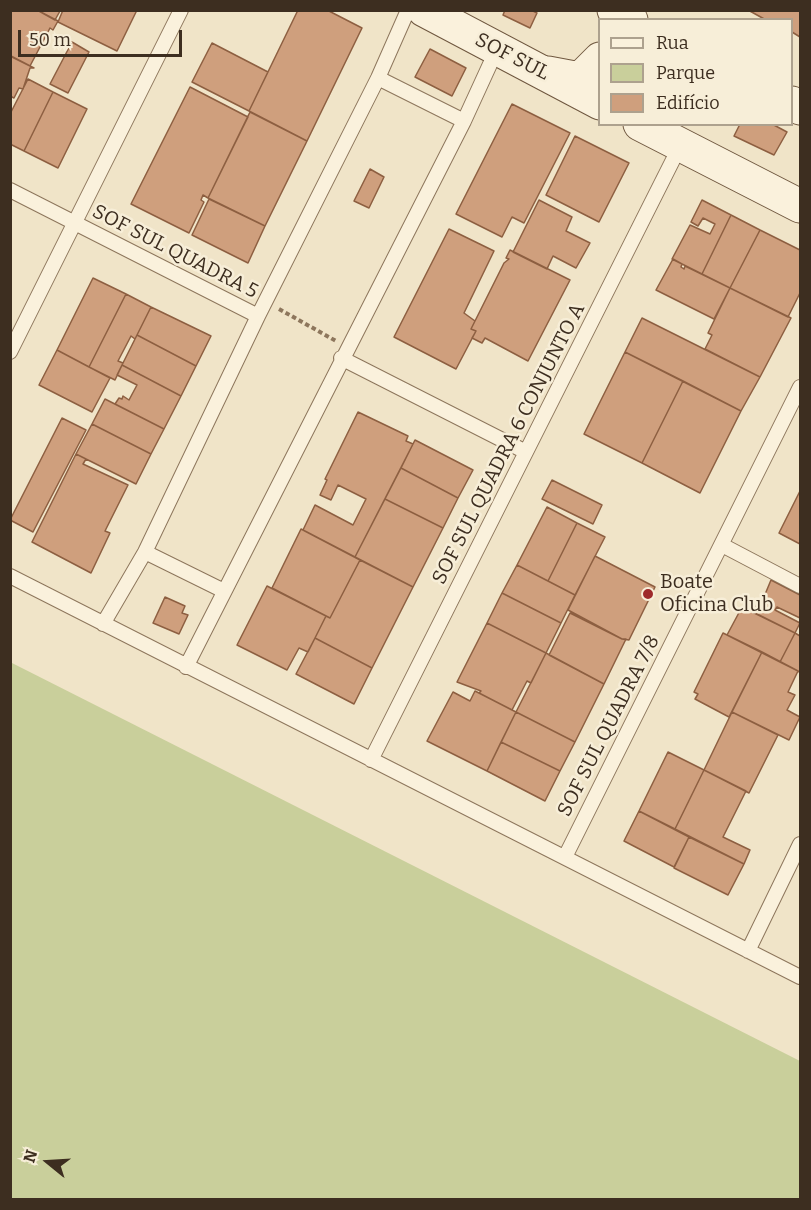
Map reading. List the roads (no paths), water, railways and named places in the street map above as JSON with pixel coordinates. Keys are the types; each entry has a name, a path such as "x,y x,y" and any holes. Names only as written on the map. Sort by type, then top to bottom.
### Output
{"street":[{"name":"SOF SUL","path":"424,10 598,102"},
{"path":"614,10 628,18"},
{"path":"540,71 580,80 598,61"},
{"path":"644,126 801,206"}],"lane":[{"path":"10,352 181,10"},
{"path":"103,624 145,552 258,316 378,78 408,10"},
{"path":"186,668 344,352 464,121 497,49"},
{"path":"378,78 464,121"},
{"name":"SOF SUL QUADRA 6 CONJUNTO A","path":"371,760 681,144"},
{"name":"SOF SUL QUADRA 5","path":"10,189 258,316"},
{"path":"344,352 526,452"},
{"name":"SOF SUL QUADRA 7/8","path":"565,857 801,387"},
{"path":"722,545 801,586"},
{"path":"145,552 224,591"},
{"path":"10,576 186,668 565,857 801,978"},
{"path":"748,951 801,844"}],"place":[{"name":"Boate Oficina Club","path":"648,594"}]}
